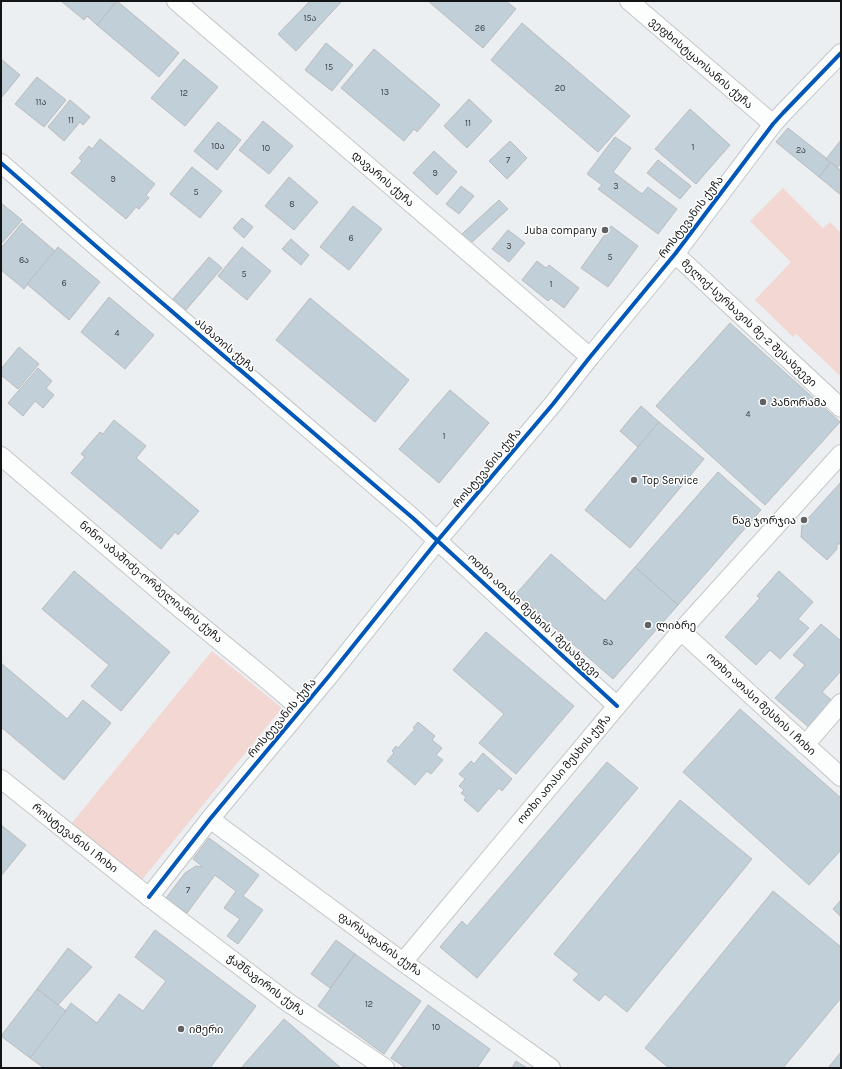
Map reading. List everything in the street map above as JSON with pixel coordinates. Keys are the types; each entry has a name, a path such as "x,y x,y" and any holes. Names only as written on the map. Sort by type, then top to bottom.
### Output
{"street":[{"name":"დავარის ქუჩა","path":"176,1 590,357"},
{"name":"ვეფხისტყაოსანის ქუჩა","path":"629,1 773,124"},
{"name":"როსტევანის ქუჩა","path":"150,897 210,819 329,676 438,540 553,404 675,254 773,124 841,53"},
{"name":"ასმათის ქუჩა","path":"1,163 438,540"},
{"name":"მელიქ-სურხავის მე-2 შესახვევი","path":"675,254 841,408"},
{"name":"ოთხი ათასი მესხის ქუჩა","path":"403,962 617,706 682,631 841,454"},
{"name":"ნინო აბაშიძე-ორბელიანის ქუჩა","path":"1,456 171,601 301,709"},
{"name":"ოთხი ათასი მესხის I შესახვევი","path":"438,540 617,706"},
{"name":"ოთხი ათასი მესხის I ჩიხი","path":"682,631 841,777"},
{"path":"805,745 841,703"},
{"name":"როსტევანის I ჩიხი","path":"1,779 150,897"},
{"name":"ფარსადანის ქუჩა","path":"210,819 403,962 551,1068"},
{"name":"ჭაშნაგირის ქუჩა","path":"150,897 286,1001 385,1068"}],"shaded area":[{"path":"783,188 823,228 830,222 841,233 841,372 839,375 796,334 793,337 755,300 791,262 750,221"},
{"path":"212,651 282,708 141,881 71,824"}],"building":[{"path":"61,1 117,1 97,25 87,16 84,20"},
{"path":"117,1 179,53 159,77 97,25"},
{"path":"310,1 342,1 296,51 278,34"},
{"path":"428,1 506,1 516,9 483,48"},
{"path":"522,23 630,116 598,152 491,60"},
{"path":"326,43 353,65 332,91 305,70"},
{"path":"374,49 440,105 417,132 414,129 404,141 341,88"},
{"path":"1,59 20,75 1,98"},
{"path":"184,59 218,87 185,126 151,98"},
{"path":"37,77 66,100 44,127 15,104"},
{"path":"469,99 492,121 467,148 444,126"},
{"path":"70,100 90,117 83,125 80,122 64,141 48,127"},
{"path":"690,109 730,145 696,184 655,149"},
{"path":"263,121 293,146 269,174 239,150"},
{"path":"218,122 241,140 217,170 194,151"},
{"path":"788,128 831,162 819,177 776,142"},
{"path":"615,137 631,148 613,172 642,194 648,187 677,209 658,234 598,189 602,185 587,174"},
{"path":"100,139 155,184 146,195 149,198 139,209 136,207 126,219 71,173 82,161 79,158 89,146 92,149"},
{"path":"841,140 841,163 837,168 826,159"},
{"path":"510,141 527,158 507,179 489,161"},
{"path":"434,151 457,172 437,195 413,173"},
{"path":"658,160 691,186 680,199 647,173"},
{"path":"831,162 841,171 841,195 819,177"},
{"path":"192,167 222,191 200,218 170,194"},
{"path":"289,177 318,202 294,230 265,206"},
{"path":"461,186 474,196 459,214 446,204"},
{"path":"499,200 508,209 471,243 462,234"},
{"path":"1,203 22,220 1,244"},
{"path":"353,206 382,229 349,270 320,247"},
{"path":"242,218 253,227 244,238 233,228"},
{"path":"22,223 55,251 24,289 1,270 1,248"},
{"path":"611,226 638,246 608,287 581,268"},
{"path":"508,230 525,243 509,262 492,249"},
{"path":"291,239 309,255 301,265 282,249"},
{"path":"58,247 100,282 69,320 27,284"},
{"path":"242,247 271,271 247,300 218,276"},
{"path":"209,257 222,268 186,310 173,299"},
{"path":"537,261 546,268 549,265 579,288 564,308 551,298 548,301 522,280"},
{"path":"109,297 154,335 125,369 81,332"},
{"path":"310,298 409,380 375,422 276,340"},
{"path":"730,323 840,422 765,505 656,406"},
{"path":"19,347 39,364 18,389 1,375 1,369"},
{"path":"38,368 52,381 46,388 54,395 43,408 35,401 23,416 8,403"},
{"path":"450,390 489,423 439,483 399,449"},
{"path":"641,406 659,422 638,447 620,431"},
{"path":"114,420 146,446 136,458 199,511 178,535 175,532 161,549 71,473 85,457 81,454 100,432 103,434"},
{"path":"659,422 704,459 630,548 585,510"},
{"path":"718,472 761,510 678,605 635,567"},
{"path":"841,482 841,544 837,544 837,549 827,560 801,537 802,525"},
{"path":"551,554 605,601 635,567 678,605 613,679 516,594"},
{"path":"74,571 170,652 121,711 91,686 109,665 42,609"},
{"path":"779,571 813,602 798,619 809,628 780,659 770,650 756,665 725,637 760,598 757,596"},
{"path":"821,624 841,641 841,671 822,692 835,703 811,729 775,698 805,665 793,655"},
{"path":"486,632 574,706 516,774 479,743 504,714 453,670"},
{"path":"1,663 67,719 83,700 111,723 64,780 1,727"},
{"path":"740,709 841,798 841,850 809,885 683,772"},
{"path":"418,722 435,736 432,740 442,748 436,755 443,760 431,774 427,771 415,785 387,761 394,753 392,751 396,746 398,748 415,729 413,728"},
{"path":"483,753 512,779 502,791 499,788 478,812 464,800 466,797 461,793 464,790 459,786 465,779 459,774 471,761 474,764"},
{"path":"607,762 638,788 477,978 440,947 462,921 467,926"},
{"path":"680,800 752,859 627,1012 605,994 599,1001 573,980 579,974 554,954"},
{"path":"1,825 26,845 1,876"},
{"path":"209,838 259,875 243,896 263,910 238,944 227,936 240,919 224,908 236,891 215,875 187,913 166,898 185,873 196,866 203,867 193,859"},
{"path":"773,891 841,947 841,998 783,1068 669,1068 645,1048"},
{"path":"841,900 841,917 833,909"},
{"path":"155,930 256,1006 210,1068 44,1068 30,1058 71,1003 97,1023 119,994 143,1011 166,981 135,957"},
{"path":"336,940 355,954 330,988 311,974"},
{"path":"68,948 92,967 58,1005 37,989"},
{"path":"355,954 421,1001 384,1054 318,1006"},
{"path":"37,989 66,1011 30,1058 1,1036"},
{"path":"428,1005 490,1049 477,1068 406,1068 391,1058"},
{"path":"284,1019 341,1068 241,1068"},
{"path":"841,1052 841,1068 828,1068"},
{"path":"516,1061 527,1068 512,1068"}],"cycle path":[{"path":"149,897 210,819 329,676 438,540 553,404 675,254 773,124 841,53"},
{"path":"1,163 414,519 617,706"}],"place":[{"name":"Juba company","path":"605,230"},
{"name":"პანორამა","path":"763,402"},
{"name":"Top Service","path":"634,480"},
{"name":"ნაგ ჯორჯია","path":"804,520"},
{"name":"ლიბრე","path":"648,625"},
{"name":"იმერი","path":"181,1029"}]}
